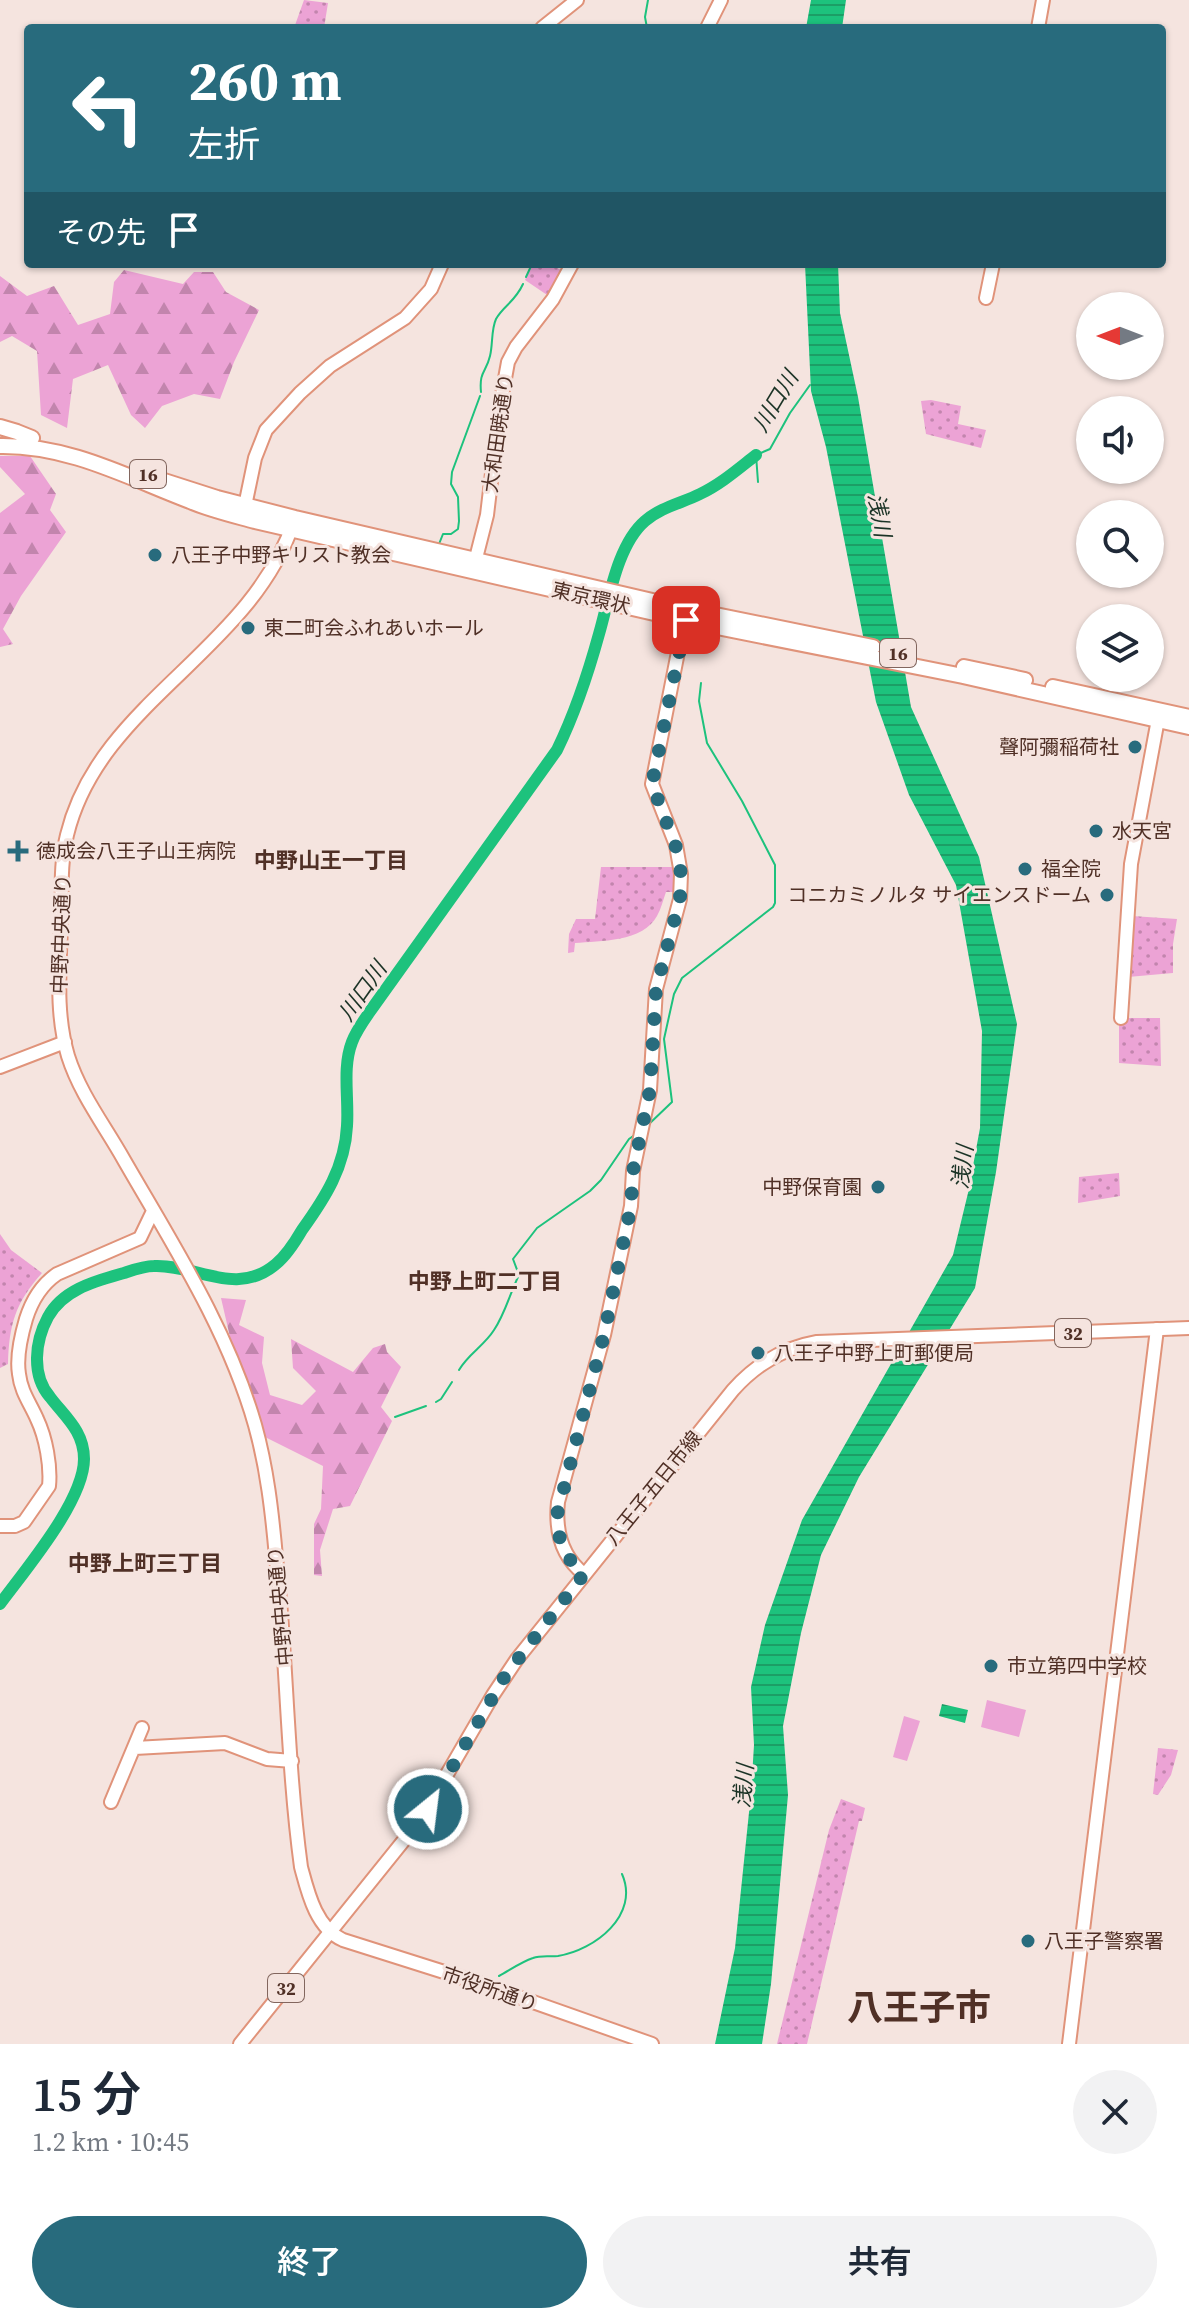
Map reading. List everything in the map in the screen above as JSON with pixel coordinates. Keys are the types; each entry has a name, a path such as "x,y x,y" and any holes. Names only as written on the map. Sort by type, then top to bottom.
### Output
{"highway":[{"path":"0,427 32,438"},
{"name":"東京環状","path":"0,437 32,438 89,451 243,512"},
{"name":"東京環状","path":"0,446 40,448 71,455 189,501 688,615 1158,715 1189,727"},
{"name":"東京環状","path":"1158,715 1189,717"}],"street":[{"path":"547,24 577,0"},
{"path":"709,24 721,0"},
{"path":"1039,24 1043,0"},
{"path":"243,512 255,458 266,430 330,366 405,318 431,289 440,268"},
{"name":"大和田暁通り","path":"474,565 487,515 508,362 553,299 570,268"},
{"path":"986,298 992,268"},
{"name":"中野中央通り","path":"293,524 259,588 229,627 118,736 82,790 67,833 62,871 59,994 70,1060 93,1110 196,1286 235,1368 255,1425 266,1471 280,1594 301,1867 318,1916 330,1932"},
{"path":"584,1574 568,1559 560,1539 557,1530 558,1502 604,1335 631,1206 633,1171 650,1090 654,1001 681,887 676,845 654,790 653,778 688,615"},
{"path":"1121,1018 1131,864 1158,715"},
{"path":"0,1067 65,1042"},
{"path":"0,1526 15,1526 24,1522 49,1486 45,1447 19,1375 21,1340 35,1295 46,1282 64,1270 140,1238 153,1211"},
{"name":"八王子五日市線","path":"240,2044 428,1809 505,1676 743,1379 769,1359 798,1346 817,1342 1189,1328"},
{"path":"1069,2044 1157,1329"},
{"path":"111,1802 142,1728"},
{"path":"135,1748 225,1743 267,1759 292,1761"},
{"name":"市役所通り","path":"330,1932 343,1940 482,1984 646,2042"}],"green space":[{"path":"304,0 328,3 325,24 295,24"},
{"path":"530,268 557,268 567,273 553,299 525,280"},
{"path":"124,270 183,284 194,272 213,272 226,292 259,310 220,399 194,394 162,406 145,428 131,415 108,365 73,379 67,428 41,415 37,351 12,336 0,342 0,276 27,296 54,286 78,325 110,314 114,282"},
{"path":"921,401 961,406 958,424 986,430 981,448 926,434"},
{"path":"0,456 30,456 56,494 50,510 66,532 21,596 3,629 13,644 0,647 0,513 25,494 0,467"},
{"path":"601,867 673,867 673,892 666,892 657,916 642,931 620,938 575,943 574,952 568,953 569,934 576,919 595,919"},
{"path":"1132,916 1177,919 1173,973 1128,977"},
{"path":"1121,1018 1160,1018 1161,1066 1119,1063"},
{"path":"1119,1173 1120,1196 1078,1203 1079,1177"},
{"path":"0,1234 11,1250 42,1273 25,1294 15,1315 8,1364 0,1368"},
{"path":"221,1298 246,1300 239,1325 264,1337 262,1363 270,1395 302,1405 316,1391 293,1368 291,1339 353,1372 373,1348 385,1344 387,1352 401,1367 381,1407 392,1421 350,1506 333,1509 320,1550 322,1576 314,1575 314,1524 321,1509 323,1466 265,1437 233,1350"},
{"path":"987,1700 1026,1710 1019,1737 981,1727"},
{"path":"904,1716 920,1721 907,1761 893,1757"},
{"path":"1158,1748 1178,1750 1171,1775 1158,1795 1153,1794"},
{"path":"841,1799 865,1808 862,1821 859,1821 807,2044 777,2044 829,1830"}],"shaded area":[{"path":"811,0 846,0 843,24 807,24"},
{"path":"805,268 838,268 840,313 858,397 911,707 979,857 1017,1024 996,1172 975,1288 859,1477 821,1555 801,1633 783,1726 788,1795 771,1984 762,2044 715,2044 735,1948 754,1745 751,1687 765,1625 802,1520 953,1255 980,1128 982,1031 956,885 909,795 876,702 826,447 811,391"},
{"path":"942,1704 968,1710 965,1723 939,1716"}],"pier":[{"path":"859,637 905,647 909,671 864,662"}],"waterway":[{"path":"646,24 648,0"},
{"path":"526,277 530,268"},
{"path":"481,392 481,380 490,356 496,319 523,284"},
{"name":"川口川","path":"758,482 756,455 770,449 810,385"},
{"path":"439,544 443,534 451,534 458,529 458,497 451,484 452,472 480,396"},
{"name":"川口川","path":"0,1604 64,1514 81,1476 84,1459 81,1440 44,1388 38,1368 40,1337 54,1307 81,1288 139,1268 170,1267 216,1277 246,1278 261,1274 287,1252 326,1194 338,1168 347,1126 347,1062 354,1038 557,750 586,679 615,574 627,544 651,516 708,490 756,455"},
{"path":"648,1125 672,1102 664,1039 674,994 682,978 775,903 775,865 707,743 699,701 701,683"},
{"path":"459,1370 490,1336 501,1317 519,1275 513,1259 537,1228 601,1180 629,1139 636,1134"},
{"path":"436,1402 452,1382"},
{"path":"395,1417 426,1406"},
{"path":"499,1976 529,1960 572,1952 599,1938 611,1928 625,1903 626,1889 622,1874"}],"place":[{"name":"八王子中野キリスト教会","path":"155,555"},
{"name":"東二町会ふれあいホール","path":"248,628"},
{"name":"聲阿彌稲荷社","path":"1135,747"},
{"name":"水天宮","path":"1096,831"},
{"name":"徳成会八王子山王病院","path":"18,851"},
{"name":"福全院","path":"1025,869"},
{"name":"コニカミノルタ サイエンスドーム","path":"1107,895"},
{"name":"中野保育園","path":"878,1187"},
{"name":"八王子中野上町郵便局","path":"758,1353"},
{"name":"市立第四中学校","path":"991,1666"},
{"name":"八王子警察署","path":"1028,1941"}],"district":[{"name":"中野山王一丁目","path":"331,860"},
{"name":"中野上町二丁目","path":"485,1281"},
{"name":"中野上町三丁目","path":"145,1563"},
{"name":"八王子市","path":"919,2007"}],"route":[{"path":"428,1809 505,1676 584,1574 568,1559 557,1530 558,1502 604,1335 631,1206 633,1171 650,1090 656,989 680,899 681,874 675,840 652,784 686,620"}],"water label":[{"name":"浅川","path":"880,515"},
{"name":"浅川","path":"962,1167"},
{"name":"浅川","path":"743,1786"}]}
